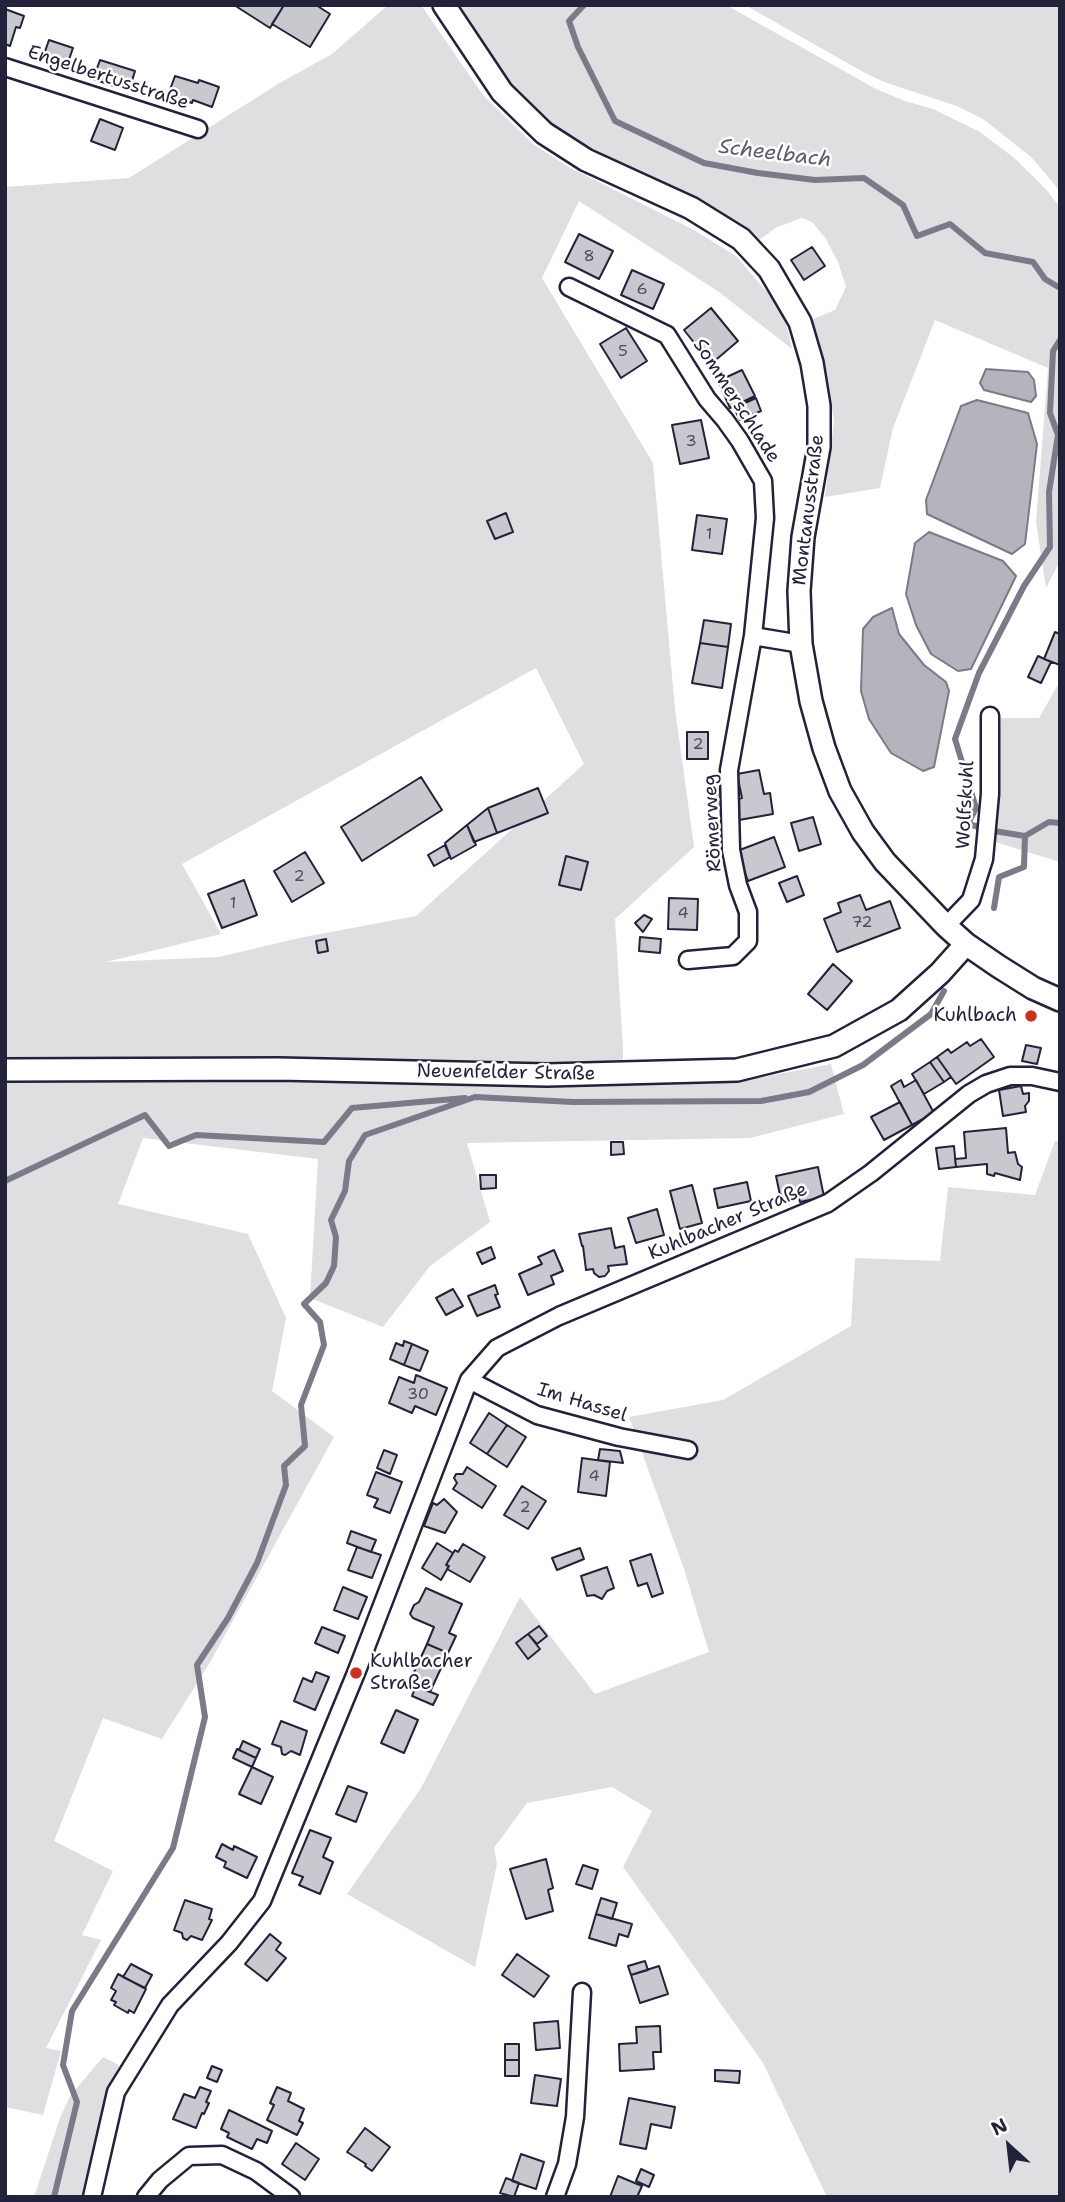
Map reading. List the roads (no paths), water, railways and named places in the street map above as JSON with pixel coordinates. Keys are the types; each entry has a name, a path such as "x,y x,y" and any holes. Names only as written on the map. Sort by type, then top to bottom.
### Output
{"main road":[{"name":"Montanusstraße","path":"444,5 502,92 544,133 586,160 691,208 741,239 769,268 800,322 812,363 819,406 820,447 803,537 799,592 801,644 811,701 840,792 863,832 885,862 946,926 966,944 1032,988 1060,1000"},
{"name":"Neuenfelder Straße","path":"5,1070 279,1069 547,1075 737,1070 834,1046 899,1010 940,973 966,944"}],"street":[{"name":"Engelbertusstraße","path":"5,66 198,129"},
{"name":"Sommerschlade","path":"569,287 667,335 707,399 725,419 763,481 765,519 753,636"},
{"path":"753,636 801,644"},
{"name":"Römerweg","path":"688,960 733,956 748,941 748,912 738,886 731,850 729,770 753,636"},
{"name":"Wolfskuhl","path":"946,926 971,900 984,859 990,794 990,716"},
{"name":"Kuhlbacher Straße","path":"92,2197 116,2092 170,2005 229,1943 262,1902 356,1673 469,1380 497,1348 559,1316 828,1203 872,1173 969,1094 986,1084 1010,1076 1032,1076 1060,1082"},
{"name":"Im Hassel","path":"469,1380 537,1415 619,1437 688,1450"},
{"path":"555,2197 567,2164 575,2117 582,1992"},
{"path":"146,2197 160,2180 189,2156 222,2155 256,2171 291,2197"}],"waterway":[{"name":"Scheelbach","path":"584,5 569,21 578,47 615,121 704,163 815,180 864,178 903,205 917,236 950,224 985,253 1033,262 1045,279 1060,288"},
{"name":"Scheelbach","path":"1060,340 1053,351 1050,413 1058,435 1049,492 1050,547 1024,586 979,673 955,739 976,808 968,824 1025,836 1049,822 1060,823"},
{"path":"994,908 999,877 1024,867 1025,836"},
{"path":"54,2197 77,2102 63,2065 72,2011 173,1848 205,1717 197,1665 228,1618 257,1563 286,1485 284,1466 305,1446 301,1405 324,1345 320,1322 304,1304 326,1283 334,1266 336,1237 331,1220 345,1191 349,1161 365,1135 475,1097 573,1102 761,1101 809,1092 863,1065 931,1014 944,991"},
{"path":"5,1181 145,1115 169,1146 196,1135 324,1142 352,1108 465,1098"}],"place":[{"name":"Kuhlbach","path":"1031,1016"},
{"name":"Kuhlbacher Straße","path":"356,1673"}]}
